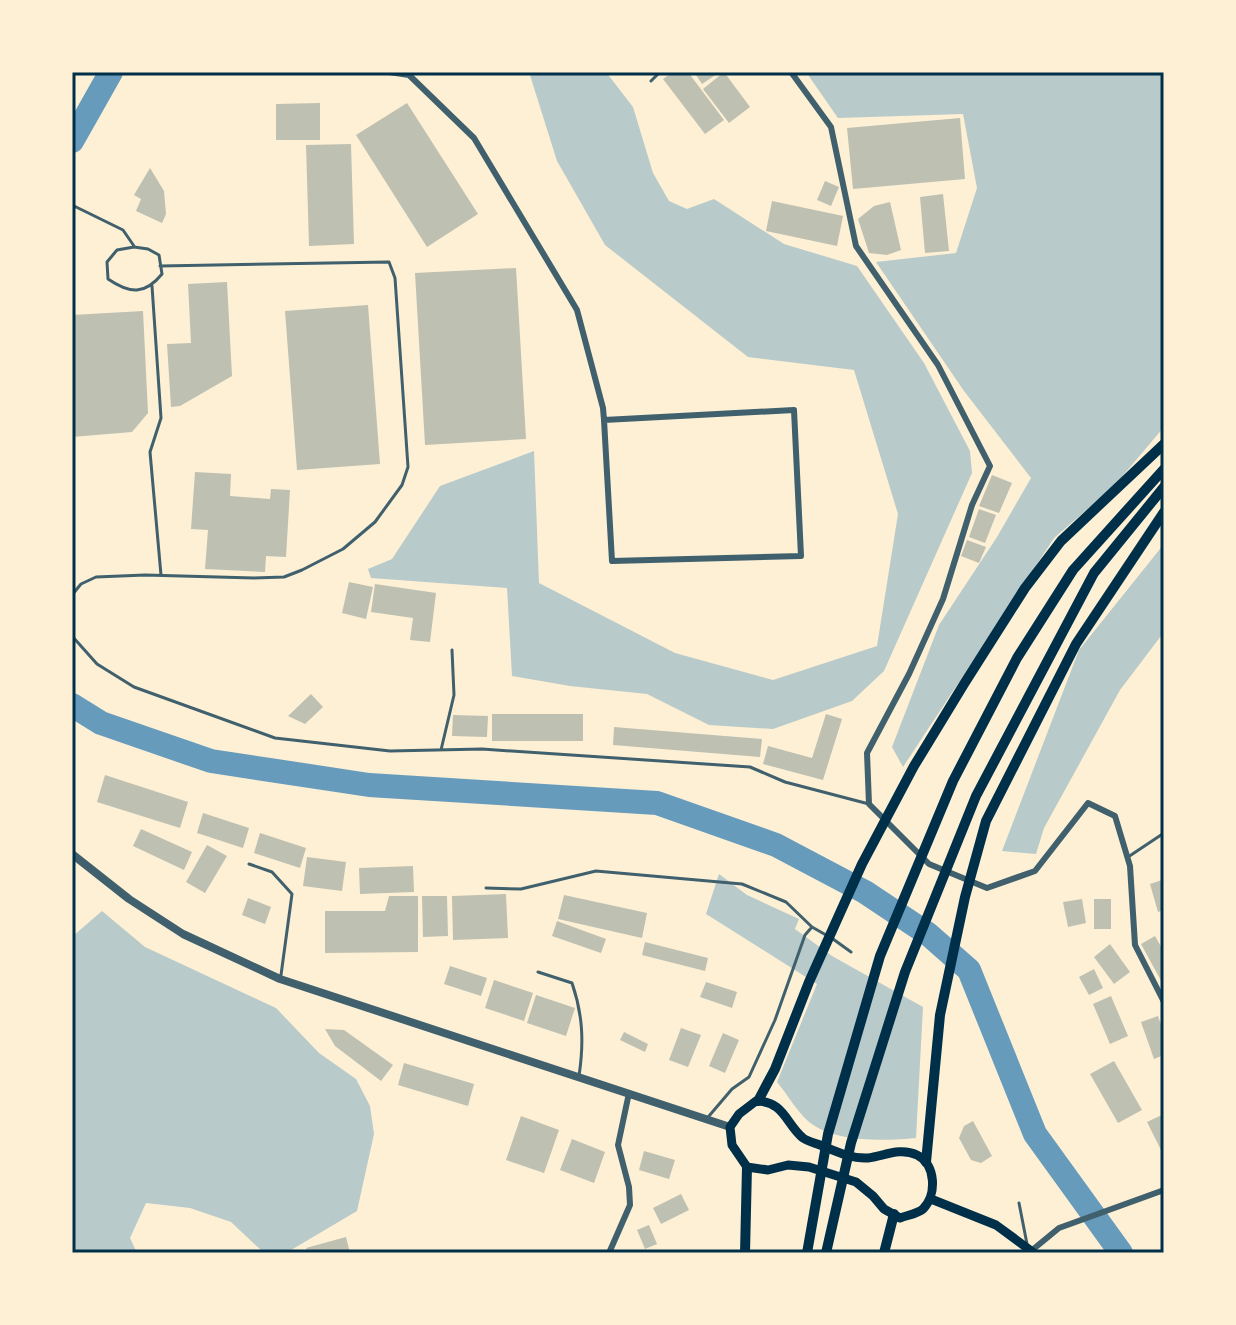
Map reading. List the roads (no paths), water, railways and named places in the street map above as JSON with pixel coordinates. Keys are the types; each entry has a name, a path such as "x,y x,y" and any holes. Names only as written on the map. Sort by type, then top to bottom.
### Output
{"highway":[{"path":"758,1101 775,1069 809,982 862,864 922,752 1025,588 1061,541 1164,444"},
{"path":"807,1251 828,1134 880,956 953,781 1017,658 1073,570 1164,469"},
{"path":"826,1253 851,1143 905,972 976,796 1094,573 1164,487"},
{"path":"926,1162 940,1015 965,897 986,821 1076,644 1164,512"},
{"path":"745,1253 747,1167"},
{"path":"884,1253 894,1214"}],"main road":[{"path":"758,1101 785,1112 803,1138 849,1157 868,1158 893,1152 915,1154 926,1162 933,1176 931,1199 921,1211 900,1218 884,1209 856,1182 809,1167 788,1165 768,1170 747,1167 732,1145 730,1127 739,1114 758,1101"},
{"path":"931,1199 996,1225 1031,1251"}],"street":[{"path":"389,72 409,75 474,138 577,310 603,408 612,561 801,556 794,410 604,420"},
{"path":"791,72 831,127 856,246 938,365 990,466 972,505 943,599 909,674 867,753 869,804 929,864 987,888 1035,871 1088,803 1115,816 1128,857 1135,945 1164,1002"},
{"path":"72,854 129,899 183,934 280,979 730,1127"},
{"path":"609,1253 630,1205 629,1187 618,1145 629,1093"},
{"path":"1031,1251 1059,1228 1164,1190"}],"lane":[{"path":"651,81 660,72"},
{"path":"72,205 123,230 134,247"},
{"path":"134,247 148,249 159,255 160,266 162,274 152,286 135,291 121,288 108,279 107,262 117,250 134,247"},
{"path":"72,595 81,584 96,577 284,577 343,549 375,522 402,485 408,467 395,278 389,262 160,266"},
{"path":"152,286 161,418 150,452 161,575"},
{"path":"72,636 97,664 134,687 275,738 390,751 482,749 750,767 785,782 869,804"},
{"path":"441,750 454,695 452,650"},
{"path":"1128,857 1164,833"},
{"path":"249,864 272,872 292,894 280,979"},
{"path":"486,888 521,889 596,871 742,884 786,902 812,927 845,945 851,952"},
{"path":"706,1119 732,1089 749,1077 775,1020 798,952 812,927"},
{"path":"538,972 572,983 581,1009 583,1048 579,1076"},
{"path":"1019,1203 1031,1251"}],"waterway":[{"path":"72,141 111,72"},
{"path":"72,705 101,723 211,761 369,785 657,803 776,845 865,892 928,934 969,970 1035,1134 1121,1253"}]}
